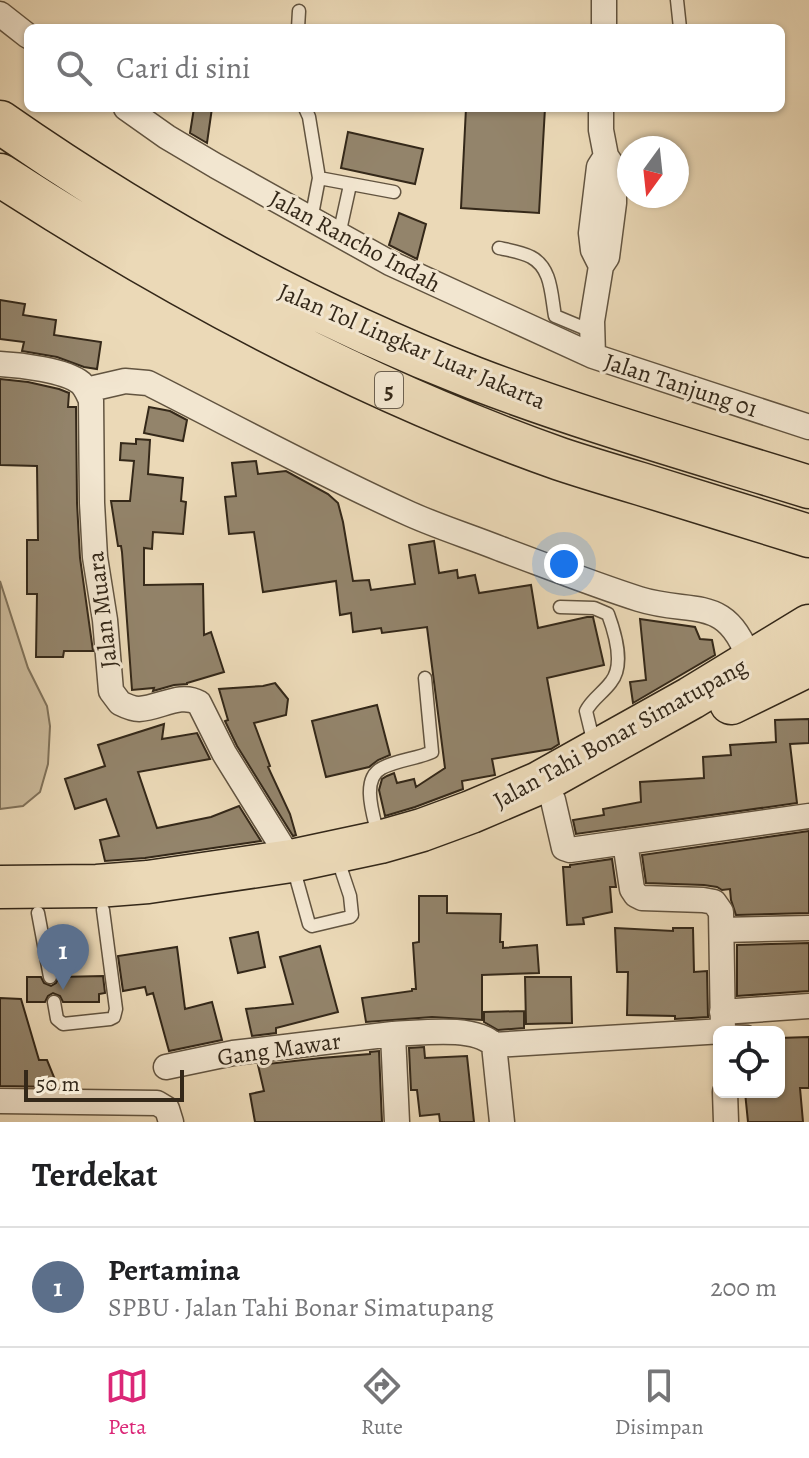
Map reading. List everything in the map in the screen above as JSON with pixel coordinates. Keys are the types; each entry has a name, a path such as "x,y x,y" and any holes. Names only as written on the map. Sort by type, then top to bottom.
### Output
{"highway":[{"name":"Jalan Tol Lingkar Luar Jakarta","path":"0,122 121,203 194,246 343,323 519,394 809,487"},
{"name":"Jalan Tol Lingkar Luar Jakarta","path":"0,175 98,238 181,286 338,367 431,408 561,459 809,536"},
{"name":"Jalan Tahi Bonar Simatupang","path":"19,913 103,910 294,871 422,830 539,783 750,662 807,643"},
{"name":"Jalan Tahi Bonar Simatupang","path":"0,887 97,886 294,871 342,872 467,840 553,800 708,714 807,643"}],"street":[{"path":"604,0 604,24"},
{"path":"0,14 24,33"},
{"name":"Jalan Rancho Indah","path":"132,112 167,137 390,263 593,356"},
{"name":"Jalan Tanjung 01","path":"601,112 606,156 614,168 614,203 607,257 601,266 591,331 593,356 809,427"},
{"path":"0,364 59,374 79,382 86,390 125,381 148,383 412,514 641,600 709,611 731,625 750,662"},
{"name":"Jalan Muara","path":"86,390 91,400 95,557 105,620 111,691 120,703 139,709 183,699 199,703 224,753 294,871"},
{"path":"553,800 566,850 809,816"},
{"path":"625,842 632,889 636,895 642,898 714,902 721,912 723,1025"},
{"path":"722,930 809,928"},
{"path":"502,1122 494,1045 723,1025 809,1006"},
{"name":"Gang Mawar","path":"166,1067 233,1053 393,1034 467,1033 489,1040 494,1045"},
{"path":"393,1034 397,1122"},
{"path":"725,1098 726,1122"},
{"path":"0,1101 157,1103 167,1109 171,1122"}],"lane":[{"path":"677,0 680,24"},
{"path":"298,24 299,11"},
{"path":"307,112 319,178 311,220"},
{"path":"319,178 394,192"},
{"path":"339,235 350,185"},
{"path":"499,248 530,256 544,268 555,316 591,331"},
{"path":"560,607 594,608 608,614 615,633 617,666 614,679 586,711 595,752"},
{"path":"380,842 369,789 373,776 380,768 432,752 425,678"},
{"path":"54,1002 57,1019 63,1024 114,1017 116,1009 103,910"},
{"path":"19,913 50,977"}],"shaded area":[{"path":"0,581 28,668 47,706 50,726 48,764 40,792 23,806 0,809"}],"building":[{"path":"193,112 211,112 207,143 190,133"},
{"path":"466,112 545,112 539,213 461,208"},
{"path":"348,132 423,149 415,184 341,168"},
{"path":"399,213 426,224 417,259 389,245"},
{"path":"0,300 25,304 23,315 56,320 54,335 101,342 97,369 22,351 24,342 0,339"},
{"path":"0,379 59,389 69,393 68,407 76,407 80,558 93,651 64,651 63,657 36,657 37,594 27,594 27,540 38,540 37,466 0,465"},
{"path":"149,407 170,411 187,420 183,441 144,433"},
{"path":"136,439 150,440 148,474 183,478 181,501 186,502 183,534 153,532 152,549 144,548 144,585 203,584 204,635 211,632 224,672 153,691 154,688 132,690 122,552 121,546 118,546 111,501 130,501 134,461 120,460 121,443 136,444"},
{"path":"256,461 258,474 286,471 328,494 338,503 353,581 369,580 371,590 415,584 409,545 434,541 439,573 457,570 458,578 475,575 479,593 531,585 538,628 593,617 604,665 547,678 559,744 551,749 492,759 495,775 462,781 463,789 385,816 379,790 382,779 394,773 397,783 414,779 416,787 445,768 427,627 382,633 381,628 353,632 351,613 340,615 336,581 263,592 254,532 229,534 225,497 236,496 232,463"},
{"path":"640,619 695,627 700,639 712,640 715,655 633,703 630,682 646,680"},
{"path":"275,683 288,699 286,715 254,723 268,767 290,814 296,835 293,836 237,746 225,721 228,720 219,689"},
{"path":"377,705 390,755 369,767 326,777 312,721"},
{"path":"809,719 809,743 790,744 797,803 576,834 573,820 604,815 603,809 641,802 640,782 704,778 703,757 731,755 730,745 776,742 775,720"},
{"path":"164,724 162,739 197,733 210,759 138,772 157,828 211,817 239,806 261,841 105,861 100,840 119,836 106,799 75,809 65,779 105,766 98,745"},
{"path":"809,831 809,913 736,915 730,889 646,883 642,855"},
{"path":"612,859 616,887 610,887 612,912 583,918 584,924 567,925 563,867"},
{"path":"419,896 447,896 447,913 501,914 500,942 503,942 503,948 537,945 539,973 482,975 482,1020 432,1017 366,1022 362,998 416,989 413,943 419,942"},
{"path":"615,928 673,931 673,928 693,928 694,972 707,971 708,1017 675,1019 675,1016 627,1015 628,972 617,972"},
{"path":"258,932 265,967 238,973 230,938"},
{"path":"809,943 809,991 737,996 737,945"},
{"path":"320,946 338,1012 276,1028 276,1033 252,1036 246,1009 293,1004 280,957"},
{"path":"177,947 185,1009 212,1002 222,1040 169,1051 153,993 147,995 145,987 123,991 118,956"},
{"path":"103,976 105,993 99,994 99,1002 63,1002 60,996 53,993 45,1002 27,1002 27,977 41,977 44,983 51,986 59,977"},
{"path":"525,977 571,977 572,1023 526,1024"},
{"path":"0,998 21,999 39,1060 47,1060 58,1087 0,1086"},
{"path":"524,1011 524,1028 498,1030 484,1022 484,1012"},
{"path":"809,1037 809,1088 800,1088 803,1122 748,1122 746,1098 785,1098 785,1038"},
{"path":"424,1047 425,1058 467,1056 474,1122 440,1122 439,1114 420,1116 417,1090 411,1090 409,1048"},
{"path":"379,1051 382,1122 255,1122 250,1094 264,1091 258,1065"}],"place":[{"name":"Pertamina","path":"63,990"}]}
